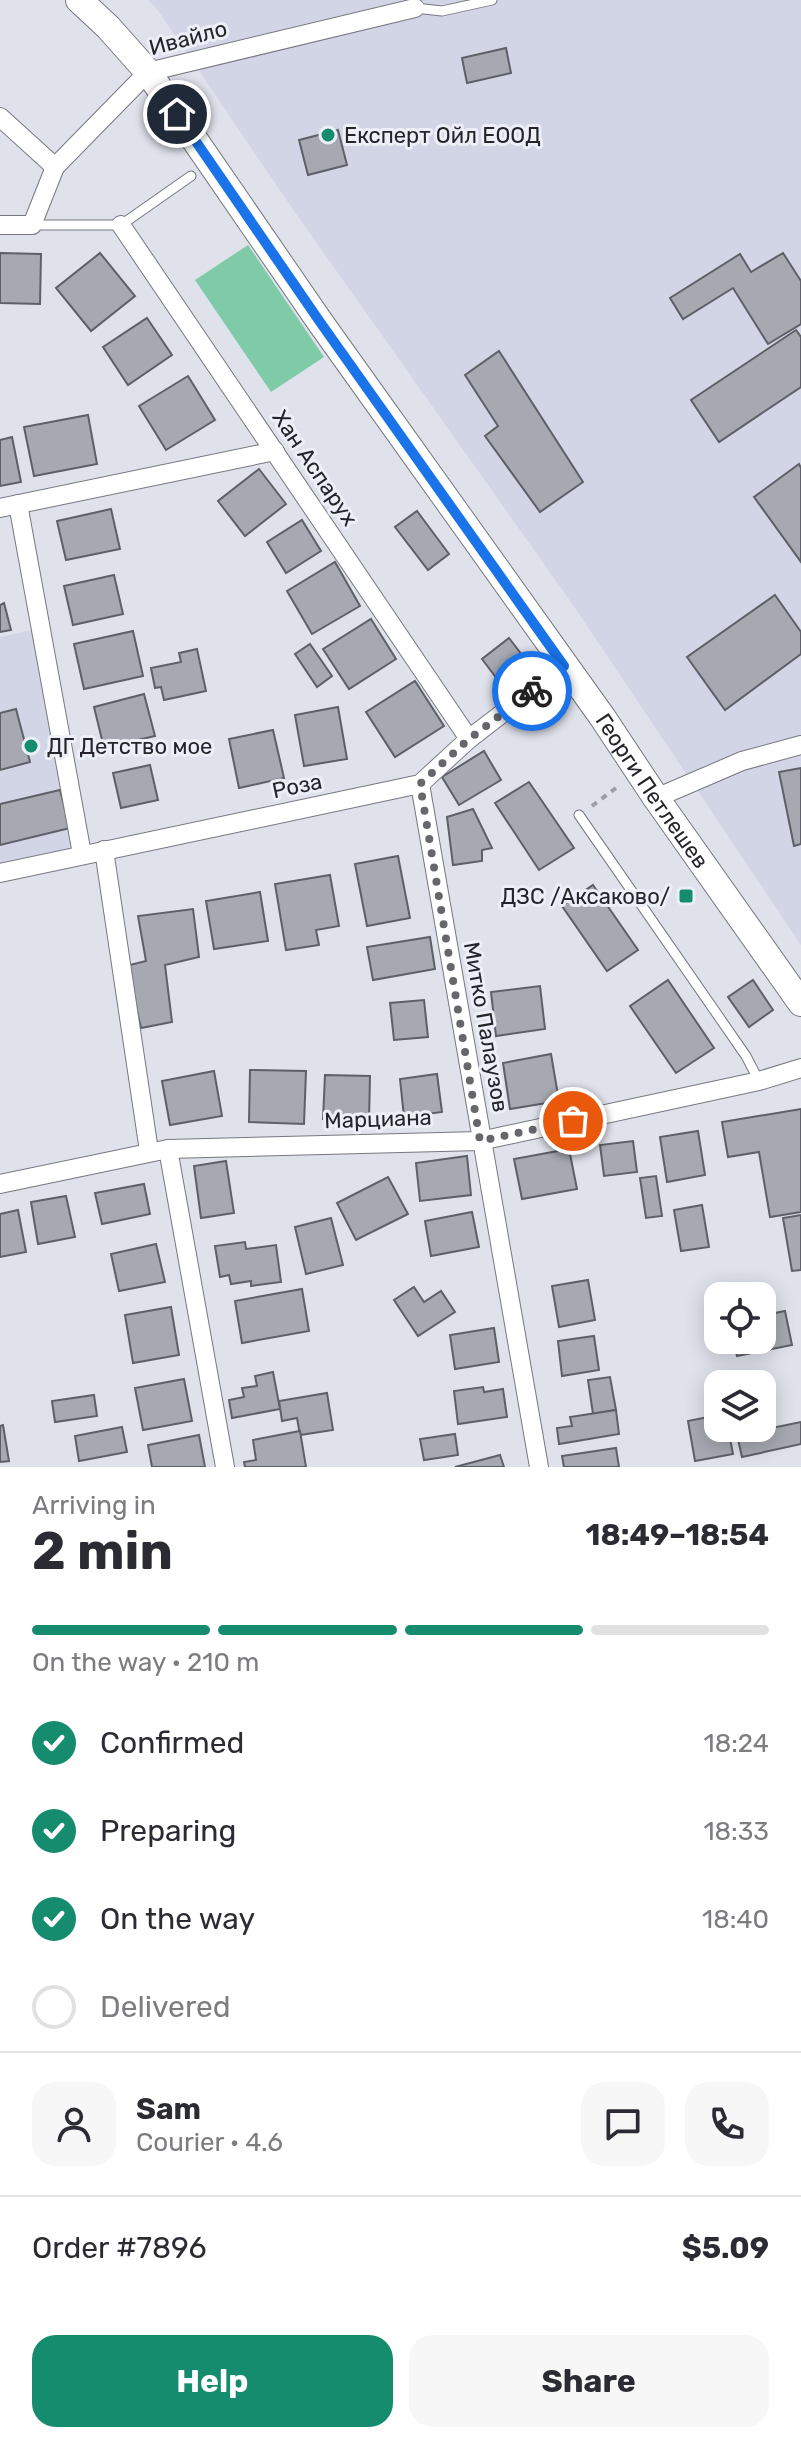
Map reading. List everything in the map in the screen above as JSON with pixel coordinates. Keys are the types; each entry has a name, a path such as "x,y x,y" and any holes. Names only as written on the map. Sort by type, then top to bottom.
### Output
{"main road":[{"name":"Георги Петлешев","path":"79,0 148,72 320,322 801,1003"}],"street":[{"name":"Ивайло","path":"32,225 55,167 148,72 418,4"},
{"path":"0,117 55,167"},
{"path":"0,225 32,225"},
{"name":"Хан Аспарух","path":"121,225 469,739"},
{"path":"82,854 9,506 275,451"},
{"path":"420,784 469,739 564,666"},
{"path":"656,798 742,761 801,745"},
{"name":"Роза","path":"0,873 420,784"},
{"name":"Митко Палаузов","path":"420,784 539,1467"},
{"path":"104,850 149,1151"},
{"name":"Марциана","path":"0,1184 168,1149 480,1141 759,1081 801,1068"},
{"path":"168,1149 225,1467"}],"lane":[{"name":"Ивайло","path":"418,4 442,11 492,0"},
{"path":"32,225 121,225 191,176"},
{"path":"579,815 746,1056 759,1081"}],"path":[{"path":"579,815 638,772"}],"shaded area":[{"path":"148,0 801,0 801,945 573,605"},
{"name":"ДГ Детство мое","path":"41,628 82,854 0,873 0,637"}],"green space":[{"path":"248,245 324,357 271,392 195,280"}],"building":[{"path":"506,48 511,73 467,83 462,58"},
{"path":"338,130 347,165 308,175 299,140"},
{"path":"0,253 41,254 40,304 0,303"},
{"path":"100,253 135,296 91,331 56,288"},
{"path":"783,253 801,281 801,324 768,344 733,288 683,319 670,298 740,254 751,272"},
{"path":"147,318 172,355 128,385 103,347"},
{"path":"796,330 801,337 801,387 719,442 691,400"},
{"path":"499,351 583,482 540,512 485,436 498,426 465,375"},
{"path":"188,376 215,420 166,450 139,406"},
{"path":"88,415 97,464 34,476 24,427"},
{"path":"12,437 21,482 0,486 0,440"},
{"path":"799,464 801,468 801,562 754,497"},
{"path":"259,469 286,504 245,536 218,501"},
{"path":"111,509 120,549 66,560 57,521"},
{"path":"417,511 449,554 428,570 395,527"},
{"path":"302,520 321,551 286,573 267,542"},
{"path":"335,562 360,606 312,634 287,591"},
{"path":"114,575 123,614 73,625 64,586"},
{"path":"775,595 801,632 801,654 725,710 687,657"},
{"path":"4,603 11,630 0,632 0,605"},
{"path":"371,619 396,659 349,689 323,649"},
{"path":"133,631 143,676 84,689 74,644"},
{"path":"509,638 532,668 504,688 482,659"},
{"path":"310,644 332,676 317,687 295,654"},
{"path":"197,649 206,691 164,700 161,687 155,688 151,668 181,662 179,653"},
{"path":"415,681 444,726 395,757 366,712"},
{"path":"144,694 155,736 104,748 94,707"},
{"path":"338,707 347,759 304,766 295,715"},
{"path":"16,709 30,762 0,770 0,713"},
{"path":"273,730 284,778 239,788 229,739"},
{"path":"484,751 501,780 459,805 442,777"},
{"path":"150,765 158,800 121,808 113,773"},
{"path":"801,768 801,844 794,846 779,772"},
{"path":"529,782 574,848 539,870 495,803"},
{"path":"60,790 70,828 0,845 0,804"},
{"path":"473,809 492,848 482,850 482,861 453,865 447,817"},
{"path":"398,856 410,918 367,926 355,864"},
{"path":"330,875 339,926 316,930 319,945 286,950 275,884"},
{"path":"593,885 638,950 607,971 562,906"},
{"path":"260,892 268,941 214,949 206,901"},
{"path":"193,909 199,957 165,965 172,1022 141,1028 126,966 146,961 138,916"},
{"path":"430,937 435,969 373,980 367,947"},
{"path":"668,980 714,1048 676,1073 630,1006"},
{"path":"753,980 773,1010 749,1027 728,997"},
{"path":"540,986 545,1029 496,1036 491,992"},
{"path":"424,1000 428,1037 394,1040 390,1003"},
{"path":"551,1054 559,1101 510,1109 503,1063"},
{"path":"250,1070 306,1071 304,1124 249,1122"},
{"path":"214,1071 222,1116 170,1125 162,1081"},
{"path":"437,1074 442,1112 404,1117 400,1079"},
{"path":"325,1075 370,1076 369,1121 323,1119"},
{"path":"801,1109 801,1212 770,1217 759,1152 728,1157 722,1122"},
{"path":"698,1131 705,1175 667,1182 660,1137"},
{"path":"633,1141 637,1172 604,1176 600,1145"},
{"path":"569,1149 577,1189 522,1199 514,1159"},
{"path":"467,1156 471,1195 420,1201 416,1163"},
{"path":"226,1161 234,1213 201,1218 194,1166"},
{"path":"656,1176 662,1216 646,1218 640,1178"},
{"path":"388,1177 408,1214 356,1240 337,1203"},
{"path":"144,1184 150,1214 102,1224 95,1193"},
{"path":"66,1196 75,1237 38,1244 31,1202"},
{"path":"702,1205 709,1247 681,1251 674,1210"},
{"path":"18,1210 26,1252 0,1257 0,1214"},
{"path":"472,1212 479,1247 431,1256 425,1221"},
{"path":"801,1215 801,1270 792,1271 783,1218"},
{"path":"331,1218 343,1265 306,1274 295,1227"},
{"path":"245,1242 246,1249 276,1245 281,1282 251,1286 251,1281 231,1284 229,1275 220,1277 215,1246"},
{"path":"156,1244 165,1282 119,1291 111,1254"},
{"path":"588,1280 595,1320 559,1327 552,1286"},
{"path":"414,1287 424,1302 441,1291 455,1312 418,1336 394,1300"},
{"path":"302,1289 309,1331 242,1343 235,1301"},
{"path":"171,1307 179,1355 133,1363 125,1315"},
{"path":"785,1311 792,1345 776,1348 776,1313"},
{"path":"494,1328 499,1362 455,1369 450,1335"},
{"path":"594,1336 599,1370 562,1376 558,1341"},
{"path":"273,1372 280,1409 232,1418 229,1400 244,1397 242,1388 257,1386 255,1376"},
{"path":"610,1377 616,1410 593,1414 588,1380"},
{"path":"184,1379 192,1421 143,1430 135,1388"},
{"path":"483,1387 484,1392 503,1389 507,1417 458,1424 454,1391"},
{"path":"327,1393 333,1430 300,1435 297,1418 282,1421 279,1401"},
{"path":"94,1395 97,1416 55,1422 52,1401"},
{"path":"616,1410 619,1434 559,1444 557,1428 572,1426 570,1417"},
{"path":"704,1418 704,1442 731,1442 733,1454 695,1461 688,1421"},
{"path":"801,1422 801,1444 742,1457 739,1442 776,1442 776,1427"},
{"path":"3,1425 9,1461 0,1462 0,1426"},
{"path":"122,1427 127,1452 79,1461 75,1436"},
{"path":"300,1431 306,1467 245,1467 244,1462 256,1460 253,1440"},
{"path":"455,1434 458,1455 424,1460 420,1439"},
{"path":"199,1435 205,1467 152,1467 148,1445"},
{"path":"616,1448 619,1467 564,1467 562,1456"},
{"path":"500,1455 504,1467 455,1467"}],"way so far":[{"path":"532,691 469,739 420,784 480,1141 573,1121"}],"place":[{"name":"Експерт Ойл ЕООД","path":"328,135"},
{"name":"ДГ Детство мое","path":"31,746"},
{"name":"ДЗС /Аксаково/","path":"686,896"}],"route":[{"path":"177,114 564,666 532,691"}]}
